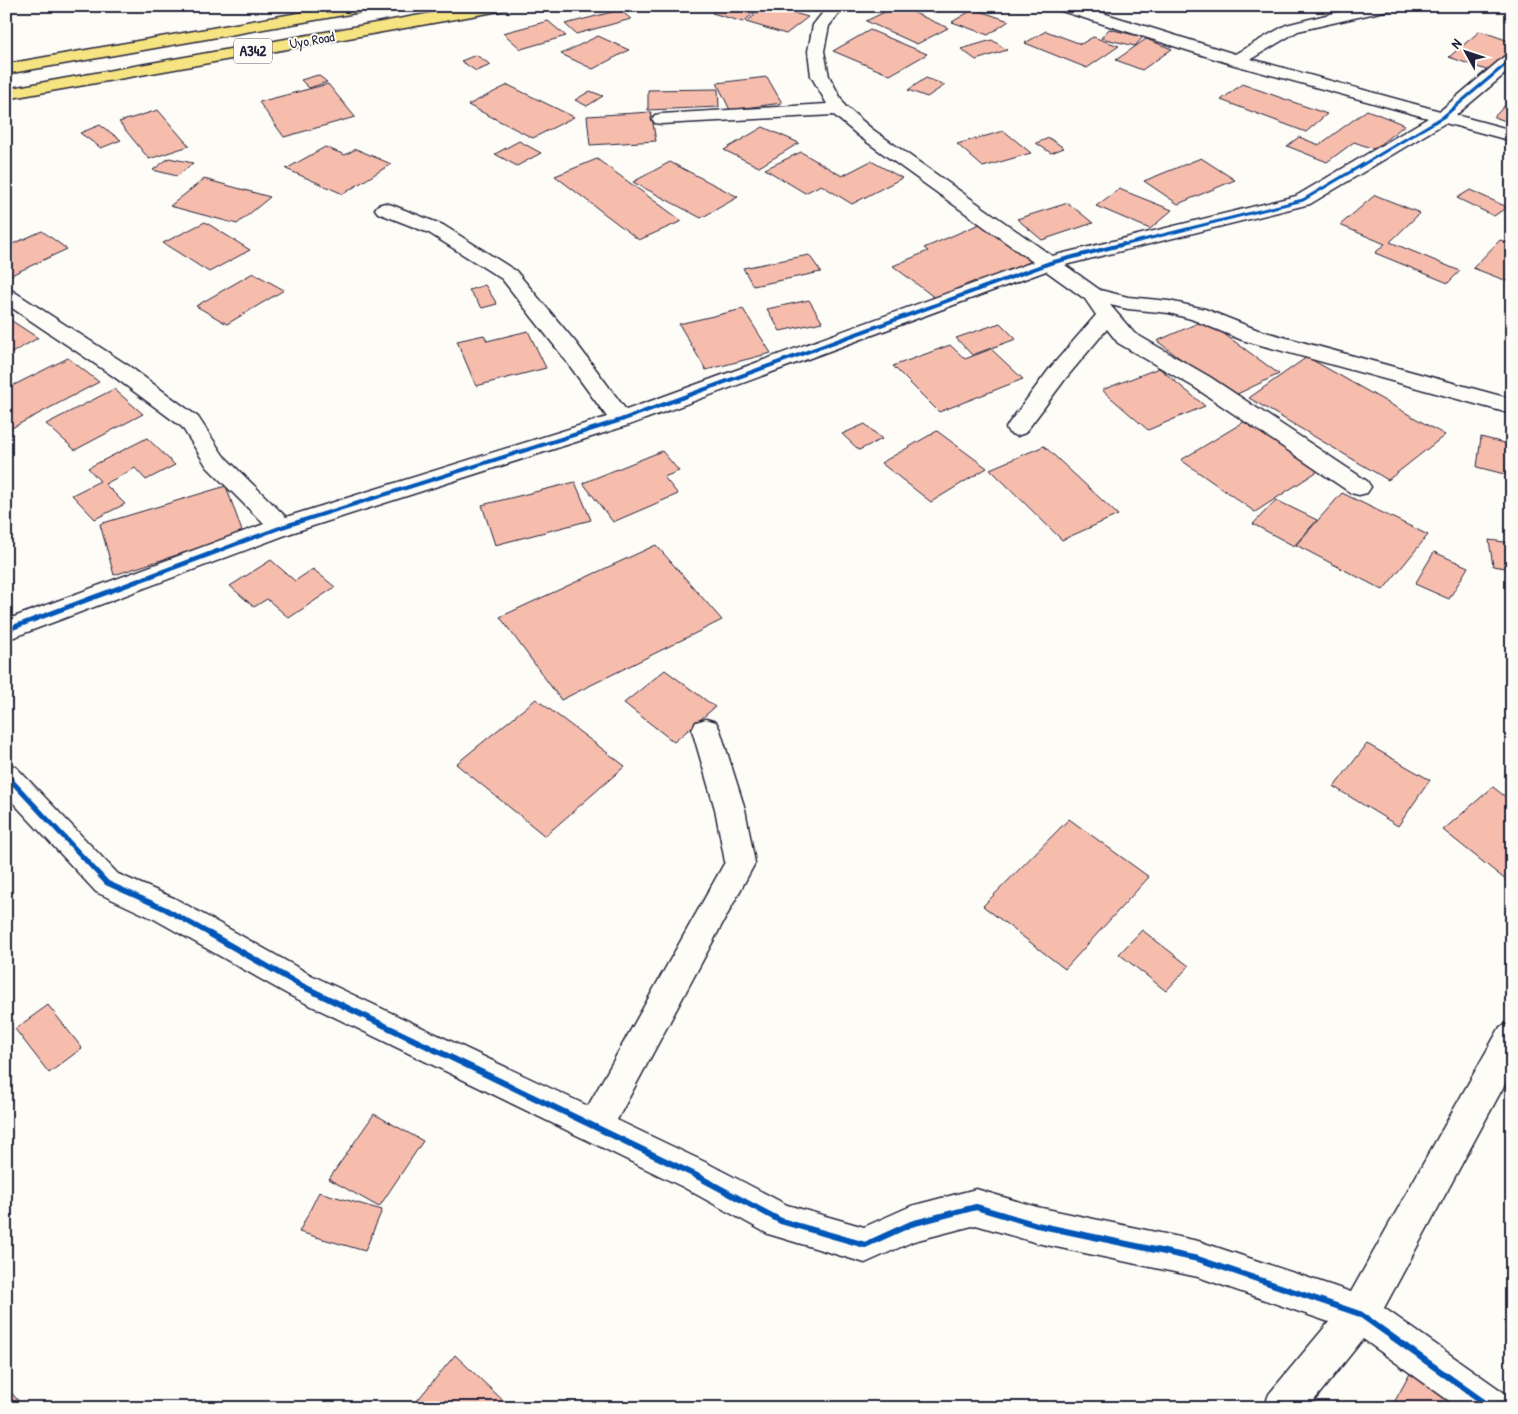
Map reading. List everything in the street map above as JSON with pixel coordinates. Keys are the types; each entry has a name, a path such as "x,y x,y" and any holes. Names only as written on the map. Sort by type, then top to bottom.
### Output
{"highway":[{"name":"Uyo Road","path":"6,69 367,6"},
{"name":"Uyo Road","path":"6,94 500,6"}],"street":[{"path":"837,6 821,25 816,51 820,76 838,109 866,133 1093,295 1107,316 1126,338 1202,382 1360,487"},
{"path":"1061,6 1237,60 1512,136"},
{"path":"1237,60 1292,28 1328,18 1387,6"},
{"path":"6,630 282,527 621,420 1050,263 1303,200 1444,117 1512,59"},
{"path":"661,118 838,109"},
{"path":"385,209 436,229 509,274 570,349 621,420"},
{"path":"6,295 121,371 190,422 214,461 282,527"},
{"path":"1093,295 1128,303 1169,307 1198,314 1250,335 1512,407"},
{"path":"1017,428 1058,373 1107,316"},
{"path":"595,1126 740,863 730,809 706,730"},
{"path":"6,775 107,883 165,909 300,985 696,1175 782,1221 865,1245 911,1224 976,1207 1037,1225 1198,1259 1360,1314 1492,1408"},
{"path":"1282,1408 1360,1314 1512,1038"}],"building":[{"path":"721,6 753,6 760,8 743,22 712,13"},
{"path":"767,6 808,17 786,34 746,22"},
{"path":"897,6 948,28 917,44 866,21"},
{"path":"974,9 1009,21 988,35 952,22"},
{"path":"620,10 631,19 576,34 565,24"},
{"path":"548,21 566,36 521,49 503,33"},
{"path":"1109,29 1143,37 1135,46 1101,38"},
{"path":"870,30 927,54 890,75 833,51"},
{"path":"1046,31 1081,44 1093,37 1119,46 1087,68 1025,43"},
{"path":"1480,31 1512,42 1512,51 1489,71 1449,57"},
{"path":"598,36 629,50 593,69 561,54"},
{"path":"1146,39 1172,49 1142,70 1116,60"},
{"path":"992,40 1007,50 976,60 961,49"},
{"path":"476,55 491,65 476,71 461,61"},
{"path":"318,75 327,82 309,88 301,80"},
{"path":"767,77 782,103 730,110 717,83"},
{"path":"926,78 945,85 927,97 908,90"},
{"path":"328,84 355,117 284,137 259,102"},
{"path":"1242,84 1327,114 1306,132 1221,100"},
{"path":"508,85 574,117 533,138 468,105"},
{"path":"718,89 719,107 648,110 648,90"},
{"path":"590,91 603,96 587,106 575,100"},
{"path":"1512,98 1512,123 1494,117"},
{"path":"158,110 189,146 149,159 119,122"},
{"path":"1367,110 1405,125 1374,149 1354,142 1327,162 1287,146 1299,137 1319,145"},
{"path":"651,112 656,141 590,145 587,116"},
{"path":"100,125 121,140 101,148 80,133"},
{"path":"763,127 799,143 759,167 724,150"},
{"path":"1004,131 1031,153 983,167 957,144"},
{"path":"1049,138 1064,148 1051,153 1036,143"},
{"path":"519,141 541,153 517,166 495,154"},
{"path":"325,147 345,155 356,149 391,164 343,194 286,169"},
{"path":"801,152 842,176 871,161 902,178 852,204 821,185 805,193 765,169"},
{"path":"169,158 193,163 177,176 153,170"},
{"path":"1201,158 1235,180 1178,204 1144,181"},
{"path":"597,159 682,221 639,240 555,176"},
{"path":"670,162 738,197 701,218 633,182"},
{"path":"204,179 270,197 237,224 170,206"},
{"path":"1119,189 1172,210 1150,229 1096,206"},
{"path":"1470,190 1507,207 1494,216 1457,198"},
{"path":"1375,195 1420,213 1390,242 1460,271 1448,283 1375,253 1385,244 1340,225"},
{"path":"1068,203 1093,223 1042,240 1017,219"},
{"path":"205,222 250,250 209,272 163,243"},
{"path":"982,223 1035,260 980,284 975,281 935,298 893,266 928,251 924,248"},
{"path":"42,231 67,249 9,276 6,274 6,247"},
{"path":"1500,240 1512,244 1512,283 1473,268"},
{"path":"809,255 821,272 753,286 743,268"},
{"path":"253,273 284,290 227,324 196,306"},
{"path":"485,285 497,304 482,308 469,290"},
{"path":"809,300 822,322 780,331 767,309"},
{"path":"743,309 771,353 706,370 679,324"},
{"path":"9,319 38,338 6,356 6,321"},
{"path":"1205,320 1279,374 1231,397 1157,341"},
{"path":"1000,323 1016,339 972,355 956,338"},
{"path":"528,331 546,368 476,386 457,341 484,335 487,341"},
{"path":"950,345 965,359 991,349 1023,379 939,412 893,366"},
{"path":"1307,357 1445,435 1388,480 1249,398"},
{"path":"68,358 99,382 6,431 6,389"},
{"path":"1159,368 1205,406 1148,430 1102,390"},
{"path":"114,389 143,414 75,450 46,424"},
{"path":"1247,420 1321,469 1255,512 1181,460"},
{"path":"865,424 882,439 859,450 842,434"},
{"path":"937,431 987,468 931,502 881,463"},
{"path":"1481,437 1512,445 1512,476 1477,467"},
{"path":"147,438 175,465 146,480 135,468 105,484 125,504 95,519 72,495 100,481 88,468"},
{"path":"1044,446 1118,515 1062,540 990,469"},
{"path":"662,451 679,471 664,477 678,494 613,522 583,483"},
{"path":"575,482 591,520 495,545 482,505"},
{"path":"226,486 243,534 114,575 100,524"},
{"path":"1342,493 1428,535 1383,590 1296,545"},
{"path":"1276,500 1317,520 1294,546 1253,524"},
{"path":"1489,540 1512,543 1512,569 1493,566"},
{"path":"656,545 722,620 561,700 500,617"},
{"path":"1434,552 1468,567 1449,599 1415,584"},
{"path":"271,560 295,581 313,569 335,587 289,618 267,599 254,607 230,586"},
{"path":"665,670 715,707 674,742 624,703"},
{"path":"536,699 625,766 545,836 456,764"},
{"path":"1367,744 1430,780 1398,826 1334,787"},
{"path":"1493,787 1512,802 1512,885 1443,830"},
{"path":"1069,819 1149,877 1065,969 983,906"},
{"path":"1142,930 1189,966 1166,991 1119,954"},
{"path":"48,1005 82,1048 49,1073 15,1029"},
{"path":"374,1114 423,1141 379,1207 329,1179"},
{"path":"319,1192 382,1210 365,1251 299,1232"},
{"path":"455,1355 511,1408 411,1408"},
{"path":"1412,1370 1460,1408 1391,1408"},
{"path":"6,1386 24,1408 6,1408"}],"cycle path":[{"path":"6,630 282,527 621,420 1050,263 1303,200 1443,117 1512,59"},
{"path":"6,775 107,883 165,909 300,985 695,1175 781,1221 865,1245 911,1224 976,1207 1037,1225 1198,1259 1360,1314 1492,1408"}]}
